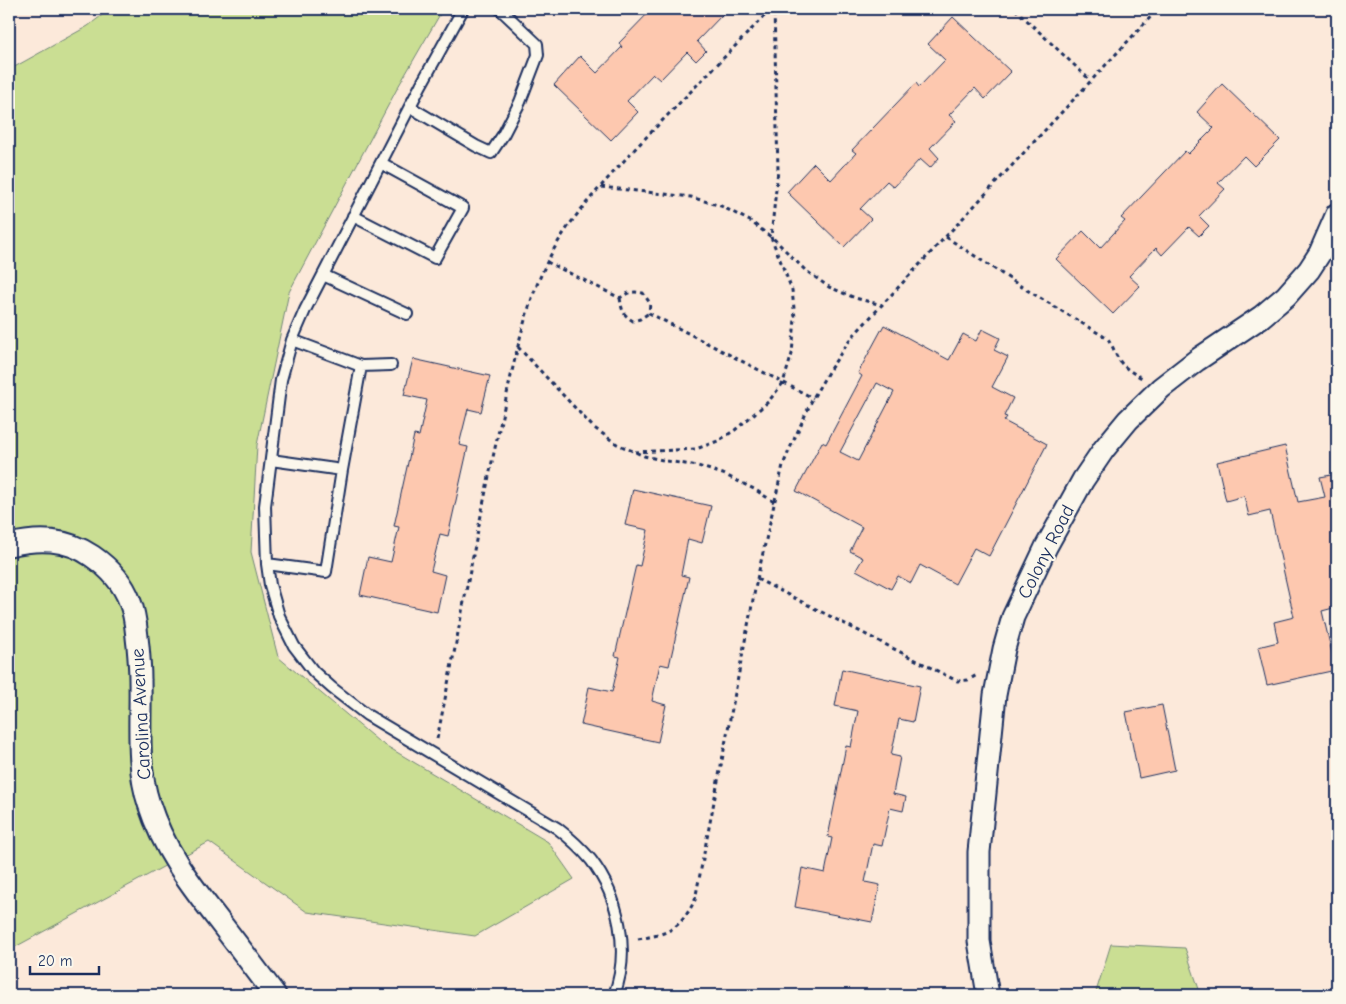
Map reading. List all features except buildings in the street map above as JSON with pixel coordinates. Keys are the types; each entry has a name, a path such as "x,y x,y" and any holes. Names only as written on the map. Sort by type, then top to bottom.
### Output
{"street":[{"name":"Colony Road","path":"988,995 979,941 979,852 995,695 1004,649 1013,617 1042,556 1083,480 1104,449 1128,420 1161,388 1261,317 1286,296 1309,270 1320,254 1332,246 1337,214"},
{"name":"Carolina Avenue","path":"9,545 40,540 63,542 84,551 103,564 119,581 130,601 135,619 140,678 141,768 148,802 160,836 181,872 276,995"}],"lane":[{"path":"462,9 304,310 292,340 281,380 265,506 267,564 270,585 279,616 294,646 314,672 332,688 367,715 557,828 571,839 591,861 607,886 617,913 621,941 621,959 617,988 614,995"},
{"path":"410,107 491,153 503,135 520,102 538,55 537,44 500,9"},
{"path":"353,216 435,258 463,208 381,163"},
{"path":"323,275 407,314"},
{"path":"292,340 361,366 391,365"},
{"path":"267,564 326,572 361,366"},
{"path":"271,460 342,470"}],"path":[{"path":"434,755 496,444 518,347 529,304 547,262 573,219 601,186 656,127 773,9"},
{"path":"635,452 696,449 718,441 735,430 768,402 783,383 792,354 795,318 792,290 771,237 778,170 773,9"},
{"path":"1015,9 1090,80"},
{"path":"621,941 660,935 675,928 687,915 695,900 757,579 774,502 791,446 813,398 828,372 852,338 1158,9"},
{"path":"601,186 691,197 721,206 750,221 771,237 806,270 829,287 855,298 882,305"},
{"path":"946,237 1022,287 1108,339 1119,360 1128,370 1161,388"},
{"path":"547,262 620,298"},
{"path":"620,298 628,292 636,291 643,293 650,303 649,313"},
{"path":"620,298 621,308 625,316 633,321 649,313"},
{"path":"649,313 813,398"},
{"path":"518,347 593,427 617,444 644,456 698,466 723,474 754,489 774,502"},
{"path":"757,579 957,681 968,680 976,676 1004,649"}],"green space":[{"path":"110,9 443,9 398,87 289,292 257,445 251,552 278,657 378,741 548,842 574,879 475,936 307,912 209,842 15,947 9,953 9,70 88,26"},
{"path":"1111,944 1185,948 1201,995 1095,995"}]}
